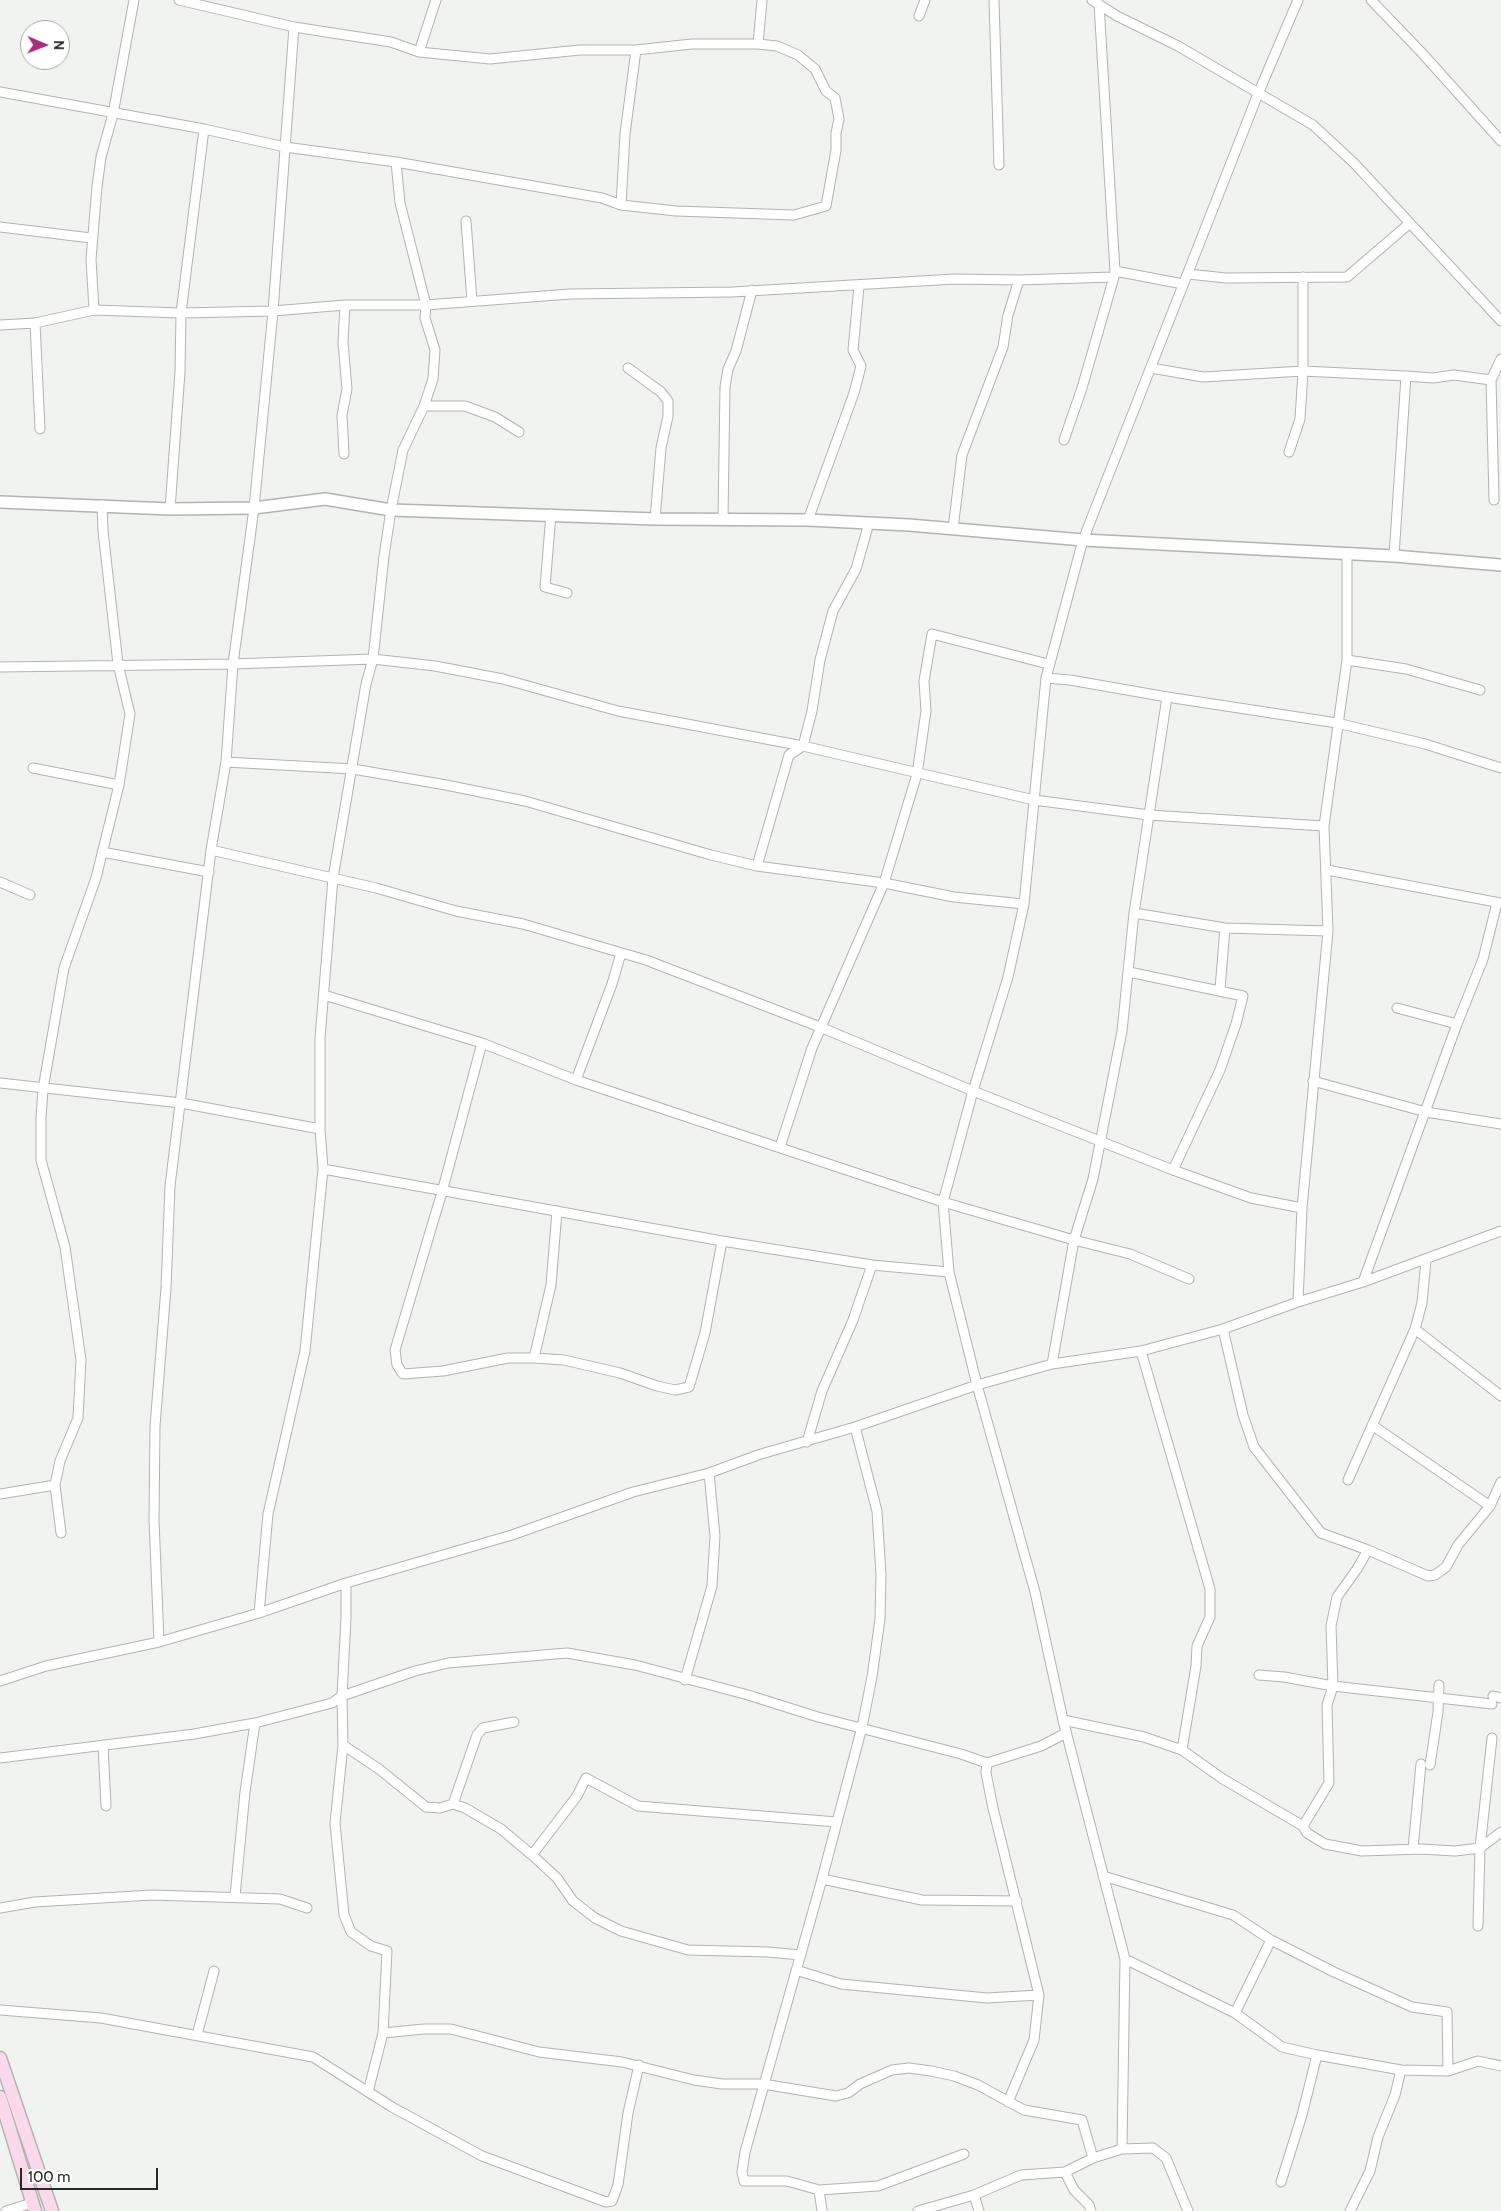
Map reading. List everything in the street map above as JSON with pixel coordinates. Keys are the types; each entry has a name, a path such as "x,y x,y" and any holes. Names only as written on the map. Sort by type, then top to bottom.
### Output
{"main road":[{"path":"0,2058 52,2211"},
{"path":"0,2099 34,2207"}],"street":[{"path":"94,310 91,238 101,157 113,114 134,0"},
{"path":"0,92 204,129 285,147 396,162 602,198 621,205 676,211 794,215 826,206 836,150 836,133 839,119 835,98 826,90 814,69 798,55 777,46 758,44 692,44 636,50 580,50 490,59 418,52 391,42 294,27 179,0"},
{"path":"418,52 436,0"},
{"path":"758,44 762,0"},
{"path":"919,16 925,0"},
{"path":"994,0 999,166"},
{"path":"1122,2149 1125,1958 1066,1733 1036,1592 977,1385 949,1272 943,1202 973,1091 1008,977 1024,904 1048,664 1082,540 1258,94 1298,0"},
{"path":"1372,0 1422,52 1501,141"},
{"path":"1096,2 1117,16 1178,46 1258,94 1313,124 1354,163 1501,321"},
{"path":"1064,440 1082,388 1114,274 1096,2"},
{"path":"159,1642 154,1520 155,1426 166,1288 170,1186 208,872 226,762 233,664 254,508 272,311 294,27"},
{"path":"621,205 625,134 636,50"},
{"path":"170,509 180,372 181,313 204,129"},
{"path":"259,1613 268,1514 305,1351 323,1169 320,1129 320,1038 334,878 366,684 373,659 391,510 403,450 424,406 433,379 435,350 425,318 426,305 400,203 396,162"},
{"path":"466,221 472,301"},
{"path":"1188,274 1226,278 1347,277 1410,223"},
{"path":"0,227 91,238"},
{"path":"0,325 35,323 94,310 181,313 272,311 344,305 426,305 570,294 859,286 955,279 1019,280 1114,274 1183,284"},
{"path":"1289,452 1300,419 1303,371 1303,277"},
{"path":"953,529 962,455 1003,347 1008,315 1019,280"},
{"path":"808,520 854,393 861,366 853,350 859,286"},
{"path":"723,518 725,387 728,369 736,350 752,290"},
{"path":"344,305 343,342 348,389 342,416 344,454"},
{"path":"35,323 40,429"},
{"path":"1494,500 1492,380 1501,359"},
{"path":"628,368 661,392 668,401 668,416 661,448 655,519"},
{"path":"1151,368 1203,377 1303,371 1433,378 1454,376 1492,380"},
{"path":"1394,556 1406,376"},
{"path":"424,406 465,406 495,417 520,432"},
{"path":"0,502 170,509 254,508 325,499 391,510 655,519 723,518 869,523 1082,540 1347,553 1501,565"},
{"path":"61,1533 55,1485 60,1461 78,1418 81,1360 65,1247 41,1160 42,1089 64,968 96,878 119,785 130,714 118,664 103,531 102,505"},
{"path":"551,514 545,587 567,593"},
{"path":"757,866 789,755 803,746 812,711 820,660 833,611 856,569 869,523"},
{"path":"1298,1302 1302,1208 1328,931 1324,826 1336,723 1347,660 1347,553"},
{"path":"780,1147 820,1027 884,883 918,774 926,711 924,681 932,634 1048,664"},
{"path":"0,667 233,664 373,659 435,666 503,679 618,711 803,746 1034,800 1148,815 1324,826"},
{"path":"1347,660 1406,669 1480,690"},
{"path":"1046,678 1070,680 1336,723 1425,744 1501,768"},
{"path":"1052,1364 1074,1240 1093,1178 1122,1031 1134,913 1167,697"},
{"path":"226,762 353,769 525,801 711,856 757,866 884,883 954,897 1024,904"},
{"path":"34,768 119,785"},
{"path":"211,850 334,878 456,911 523,924 646,960 820,1027 973,1091 1173,1170 1251,1198 1302,1208"},
{"path":"102,852 208,872"},
{"path":"1327,870 1499,903 1483,959 1457,1024 1363,1282"},
{"path":"0,882 30,895"},
{"path":"1134,913 1225,928 1328,931"},
{"path":"1220,989 1225,928"},
{"path":"576,1080 612,984 621,952"},
{"path":"1129,972 1220,989 1243,996 1236,1024 1220,1070 1173,1170"},
{"path":"324,994 482,1043 576,1080 943,1202 1074,1240 1130,1254 1188,1279"},
{"path":"1397,1008 1457,1024"},
{"path":"482,1043 442,1192 395,1350 397,1365 403,1374 443,1371 508,1358 534,1358 574,1362 620,1373 675,1390 688,1387 705,1333 722,1241"},
{"path":"1313,1081 1426,1112 1501,1124"},
{"path":"0,1082 42,1089 181,1103 320,1129"},
{"path":"323,1169 442,1192 722,1241 872,1265 949,1272"},
{"path":"534,1358 551,1285 557,1211"},
{"path":"0,1680 46,1666 159,1642 259,1613 346,1583 512,1535 633,1492 709,1473 761,1454 855,1427 977,1385 1052,1364 1141,1350 1223,1329 1426,1260 1501,1230"},
{"path":"1348,1480 1415,1329 1422,1303 1426,1260"},
{"path":"807,1442 822,1391 853,1320 872,1265"},
{"path":"1223,1329 1243,1415 1254,1447 1321,1533 1368,1550 1428,1576 1436,1576 1446,1567 1458,1545 1490,1506 1501,1482"},
{"path":"1415,1329 1501,1396"},
{"path":"1141,1350 1210,1589 1210,1617 1197,1646 1196,1666 1182,1750"},
{"path":"1372,1425 1490,1506"},
{"path":"855,1427 877,1511 881,1574 880,1619 875,1658 862,1727 801,1955 763,2084 752,2132 745,2152 742,2172 744,2181 787,2181 820,2190 878,2186 964,2154"},
{"path":"685,1680 712,1586 715,1536 709,1473"},
{"path":"0,1494 55,1485"},
{"path":"1303,1826 1329,1783 1327,1705 1333,1686 1331,1626 1337,1597 1368,1550"},
{"path":"346,1583 342,1696 343,1745 335,1824 344,1915 351,1932 371,1946 387,1951 383,2033 368,2092"},
{"path":"0,1758 194,1734 255,1723 332,1703 342,1696 448,1662 567,1653 635,1665 685,1680 748,1695 818,1717 961,1754 987,1763 1041,1746 1066,1733"},
{"path":"1259,1675 1333,1686 1439,1698 1495,1699"},
{"path":"1413,1849 1426,1764 1439,1698 1439,1685"},
{"path":"1063,1720 1144,1737 1182,1750 1231,1784 1303,1826 1307,1833 1325,1844 1362,1851 1413,1849 1455,1851 1480,1848 1501,1832"},
{"path":"453,1804 477,1735 483,1728 514,1722"},
{"path":"235,1896 245,1792 255,1723"},
{"path":"1478,1926 1480,1848 1492,1738"},
{"path":"103,1745 106,1806"},
{"path":"343,1745 379,1769 426,1807 440,1808 453,1804 465,1808 501,1829 557,1878 573,1901 595,1918 621,1931 688,1950 768,1952 801,1955"},
{"path":"987,1763 986,1772 993,1808 1017,1901 1038,1995 1034,2040 1008,2102"},
{"path":"532,1855 577,1796 586,1778 638,1806 837,1822"},
{"path":"1104,1876 1233,1915 1271,1940 1334,1972 1412,2007 1447,2012 1448,2071"},
{"path":"822,1879 922,1900 1017,1901"},
{"path":"0,1908 35,1902 152,1895 235,1896 280,1899 307,1908"},
{"path":"1235,2013 1271,1940"},
{"path":"1125,1958 1235,2013 1282,2047 1401,2070 1448,2071 1478,2061 1501,2066"},
{"path":"796,1970 841,1984 987,1998 1038,1995"},
{"path":"197,2034 214,1971"},
{"path":"0,2010 101,2018 197,2034 313,2057 368,2092 482,2156 606,2202 612,2201 618,2186 628,2113 638,2064"},
{"path":"383,2033 424,2029 451,2029 539,2052 638,2064 694,2080 722,2084 763,2084 836,2096 848,2093 877,2076 892,2070 909,2068 954,2076 978,2085 1024,2110 1082,2120 1093,2158"},
{"path":"1281,2182 1302,2115 1317,2055"},
{"path":"1350,2211 1370,2171 1378,2137 1395,2095 1401,2070"},
{"path":"918,2211 974,2196 1021,2175 1065,2172 1093,2158 1122,2149 1153,2148 1166,2158 1188,2211"},
{"path":"1065,2172 1074,2190 1089,2205 1091,2211"},
{"path":"820,2190 822,2211"},
{"path":"974,2196 979,2211"},
{"path":"6,2211 34,2207"}]}
